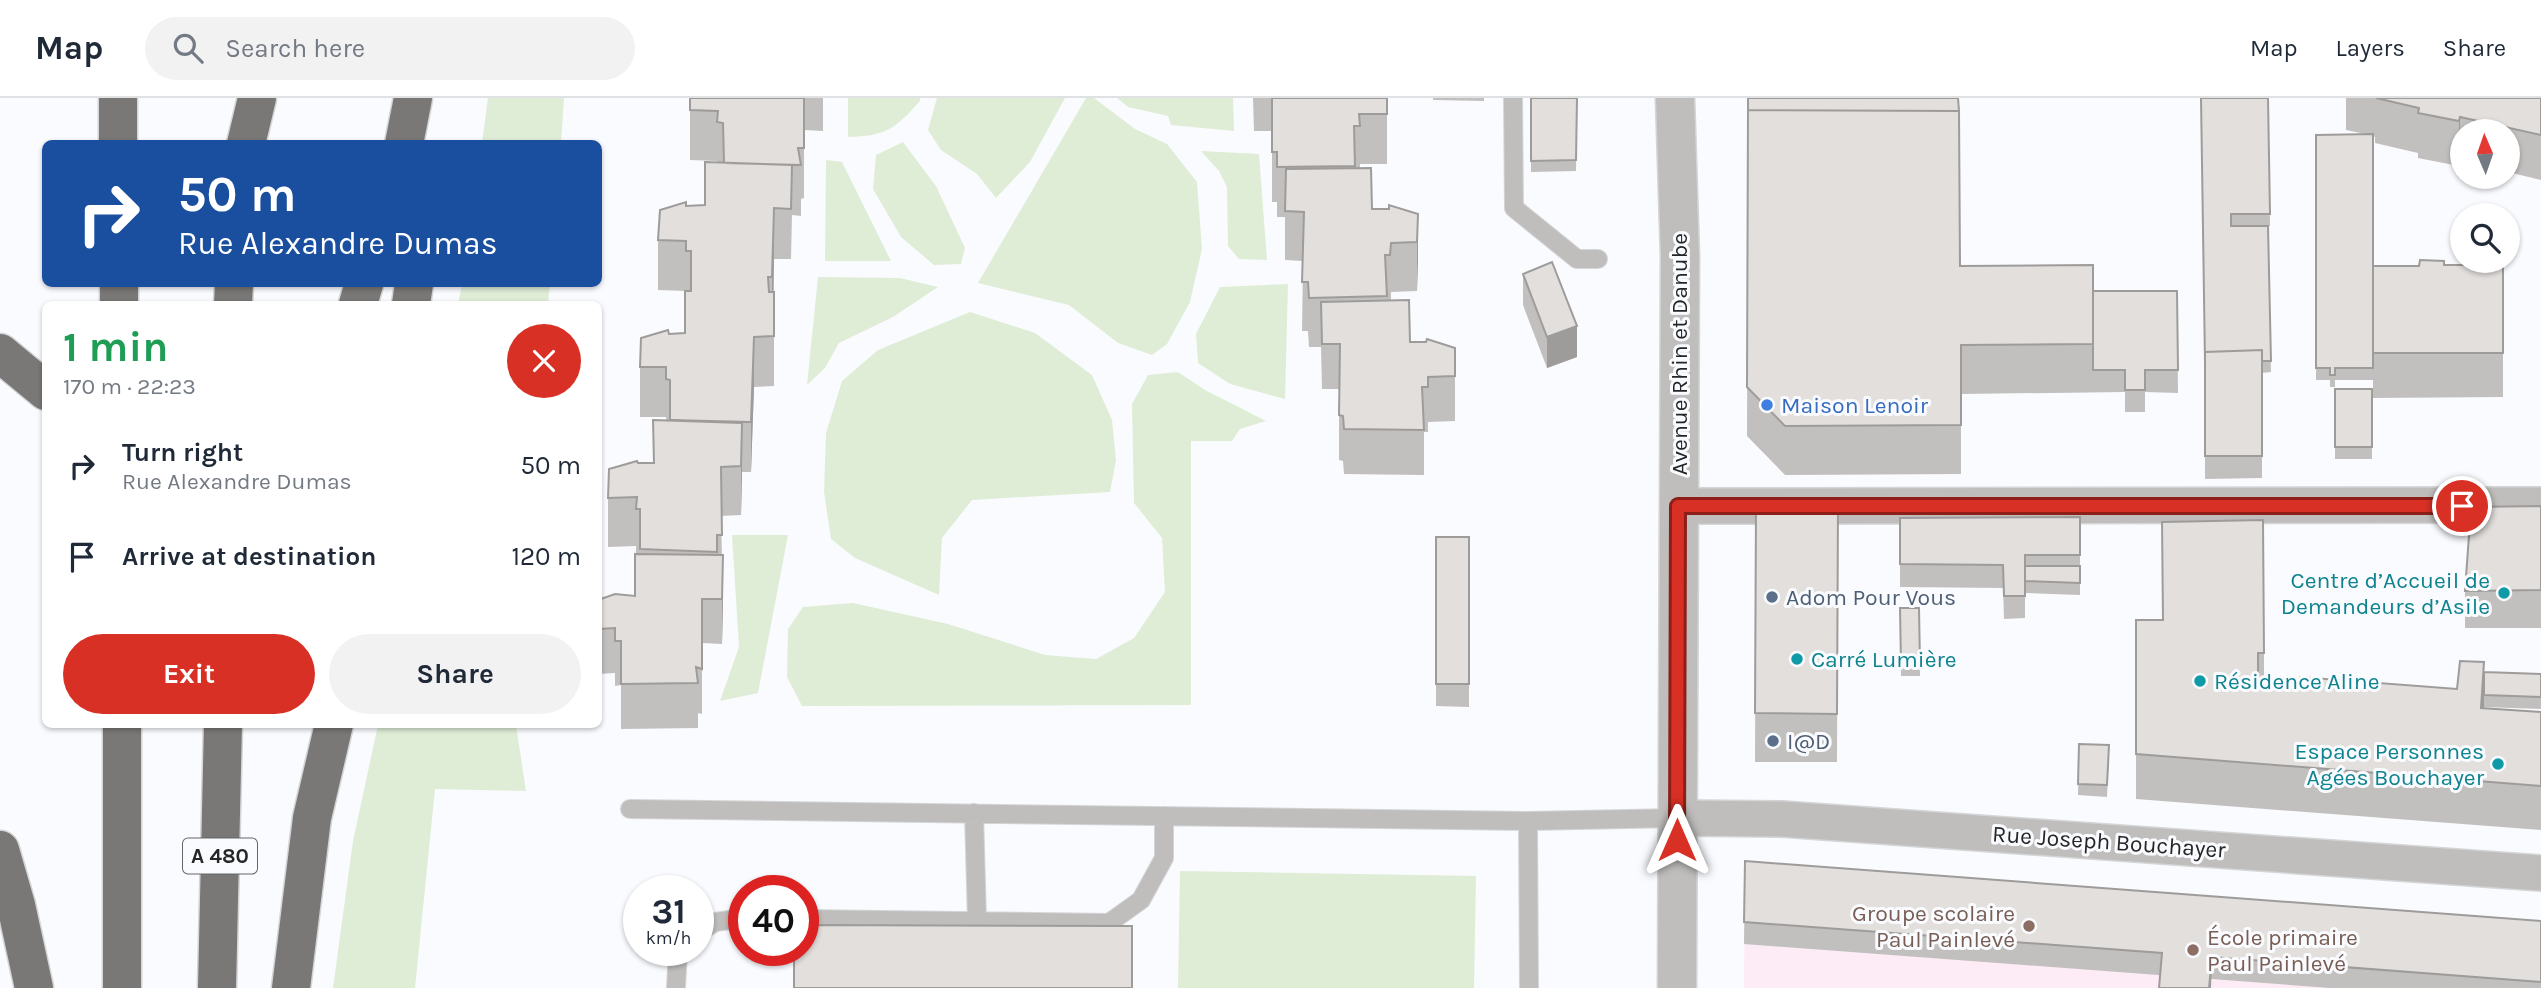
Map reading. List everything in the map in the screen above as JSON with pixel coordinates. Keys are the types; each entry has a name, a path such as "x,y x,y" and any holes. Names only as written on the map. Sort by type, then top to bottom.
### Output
{"highway":[{"path":"118,98 118,140"},
{"path":"236,98 237,140"},
{"path":"247,140 257,98"},
{"path":"405,140 413,98"},
{"path":"430,140 434,98"},
{"path":"0,353 42,388"},
{"path":"122,728 122,988"},
{"name":"A 480","path":"217,988 223,728"},
{"path":"291,988 312,818 333,728"},
{"path":"0,850 16,905 34,988"}],"street":[{"name":"Avenue Rhin et Danube","path":"1675,98 1680,256 1677,988"},
{"path":"1678,506 2541,505"},
{"name":"Rue Joseph Bouchayer","path":"1677,818 1782,819 2541,873"}],"lane":[{"path":"1513,98 1514,208 1577,259 1598,258"},
{"path":"630,809 1528,821 1677,818"},
{"path":"974,813 977,921"},
{"path":"819,919 1109,923 1141,900 1164,858 1164,816"},
{"path":"1528,821 1529,988"},
{"path":"676,988 677,966"}],"shaded area":[{"name":"Groupe scolaire Paul Painlevé","path":"1745,883 2541,988 1744,988"}],"green space":[{"path":"488,98 564,98 561,140 482,140"},
{"path":"848,98 920,98 920,101 904,118 881,133 848,137"},
{"path":"937,98 1065,98 1030,162 996,198 977,174 941,150 928,130"},
{"path":"1086,98 1094,98 1135,129 1167,144 1197,182 1202,249 1190,302 1167,344 1152,355 1118,343 1069,305 978,283"},
{"path":"1117,98 1233,98 1234,131 1171,125 1168,116 1128,107"},
{"path":"903,142 936,186 965,248 961,264 934,265 901,237 873,189 876,155"},
{"path":"1201,151 1259,154 1267,260 1239,259 1228,246 1227,187 1219,171"},
{"path":"826,160 842,162 891,261 825,261"},
{"path":"818,277 900,278 938,287 893,317 839,343 825,368 807,385"},
{"path":"1288,284 1285,399 1230,384 1198,363 1196,334 1220,287"},
{"path":"461,287 550,287 548,301 459,301"},
{"path":"970,312 1035,333 1092,375 1112,420 1116,460 1110,492 972,500 942,538 939,595 855,558 831,539 824,492 826,433 842,381 878,350"},
{"path":"1178,372 1205,390 1266,421 1240,429 1232,441 1191,441 1191,705 802,706 787,677 788,629 803,607 853,603 948,624 1045,655 1096,659 1134,638 1165,592 1162,538 1134,503 1132,404 1148,375"},
{"path":"732,535 788,535 758,693 720,701 739,647"},
{"path":"377,728 516,728 526,791 435,789 415,988 333,988 353,841"},
{"path":"1180,871 1476,876 1474,988 1178,988"}],"building":[{"path":"690,98 804,98 804,148 798,148 801,165 724,163 723,123 717,122 718,111 690,110"},
{"path":"1272,98 1387,98 1387,114 1359,114 1360,126 1354,126 1355,166 1277,167 1277,152 1272,152"},
{"path":"1531,98 1577,98 1576,160 1531,161"},
{"path":"1748,98 1958,98 1959,111 1748,110"},
{"path":"2201,98 2268,98 2270,214 2231,214 2231,226 2268,226 2271,361 2262,361 2262,350 2205,352 2205,362"},
{"path":"2376,98 2541,98 2541,135 2520,130 2520,119 2460,117 2450,119 2418,113 2419,108"},
{"path":"1748,110 1959,111 1960,266 2093,265 2093,344 1961,345 1961,425 1785,426 1747,387"},
{"path":"2373,134 2373,368 2335,368 2335,375 2330,375 2330,368 2316,368 2316,135"},
{"path":"705,162 792,165 791,209 774,208 772,277 768,277 769,292 774,292 774,336 754,337 751,422 670,420 670,380 666,379 666,367 640,367 641,338 668,330 669,334 685,333 685,291 691,291 691,251 686,251 686,241 658,240 660,210 686,202 686,206 705,205"},
{"path":"1371,168 1372,209 1389,209 1389,205 1418,214 1417,242 1391,243 1390,255 1385,255 1387,296 1309,298 1308,282 1302,282 1304,212 1285,211 1286,169"},
{"path":"2420,260 2444,261 2444,265 2450,265 2450,273 2503,273 2503,353 2373,353 2373,266 2419,266"},
{"path":"1552,262 1577,326 1547,337 1523,274"},
{"path":"2093,291 2177,291 2178,370 2145,370 2145,390 2125,390 2125,370 2093,370"},
{"path":"1409,300 1410,342 1426,342 1427,339 1455,348 1455,376 1428,377 1428,387 1422,387 1424,430 1344,429 1343,416 1339,415 1340,344 1322,344 1321,302"},
{"path":"2262,350 2262,456 2205,456 2205,352"},
{"path":"2335,389 2372,389 2372,447 2335,447"},
{"path":"653,420 742,423 741,466 721,467 722,535 717,535 717,552 640,549 640,509 636,509 637,497 608,498 609,469 637,461 654,463"},
{"path":"2541,506 2541,590 2465,591 2471,507"},
{"name":"Carré Lumière","path":"1756,507 1838,507 1837,714 1755,713"},
{"path":"2080,517 2080,555 2025,555 2025,596 2004,596 2003,565 1900,564 1900,518"},
{"path":"2263,520 2264,653 2258,653 2258,685 2299,688 2300,677 2457,689 2460,661 2484,662 2481,708 2541,712 2541,786 2136,754 2136,620 2163,620 2162,522"},
{"path":"1436,537 1469,537 1469,684 1436,684"},
{"path":"635,554 723,555 722,599 702,599 702,669 696,667 698,683 621,684 621,641 615,641 615,628 602,629 602,599 615,594 635,596"},
{"path":"2025,566 2080,566 2080,583 2025,581"},
{"path":"1900,608 1919,608 1920,664 1901,664"},
{"path":"2484,672 2541,674 2541,697 2484,695"},
{"path":"2079,744 2109,745 2107,785 2078,784"},
{"path":"1745,861 2541,921 2541,982 2212,957 2209,988 2159,988 2162,953 1744,922"},
{"path":"819,925 1132,926 1132,988 794,988 794,966 819,966"}],"place":[{"name":"Maison Lenoir","path":"1767,405"},
{"name":"Centre d’Accueil de Demandeurs d’Asile","path":"2504,593"},
{"name":"Adom Pour Vous","path":"1772,597"},
{"name":"Carré Lumière","path":"1797,659"},
{"name":"Résidence Aline","path":"2200,681"},
{"name":"I@D","path":"1773,741"},
{"name":"Espace Personnes Agées Bouchayer","path":"2498,764"},
{"name":"Groupe scolaire Paul Painlevé","path":"2029,926"},
{"name":"École primaire Paul Painlevé","path":"2193,950"}],"route":[{"path":"1677,840 1678,506 2462,506"}]}
